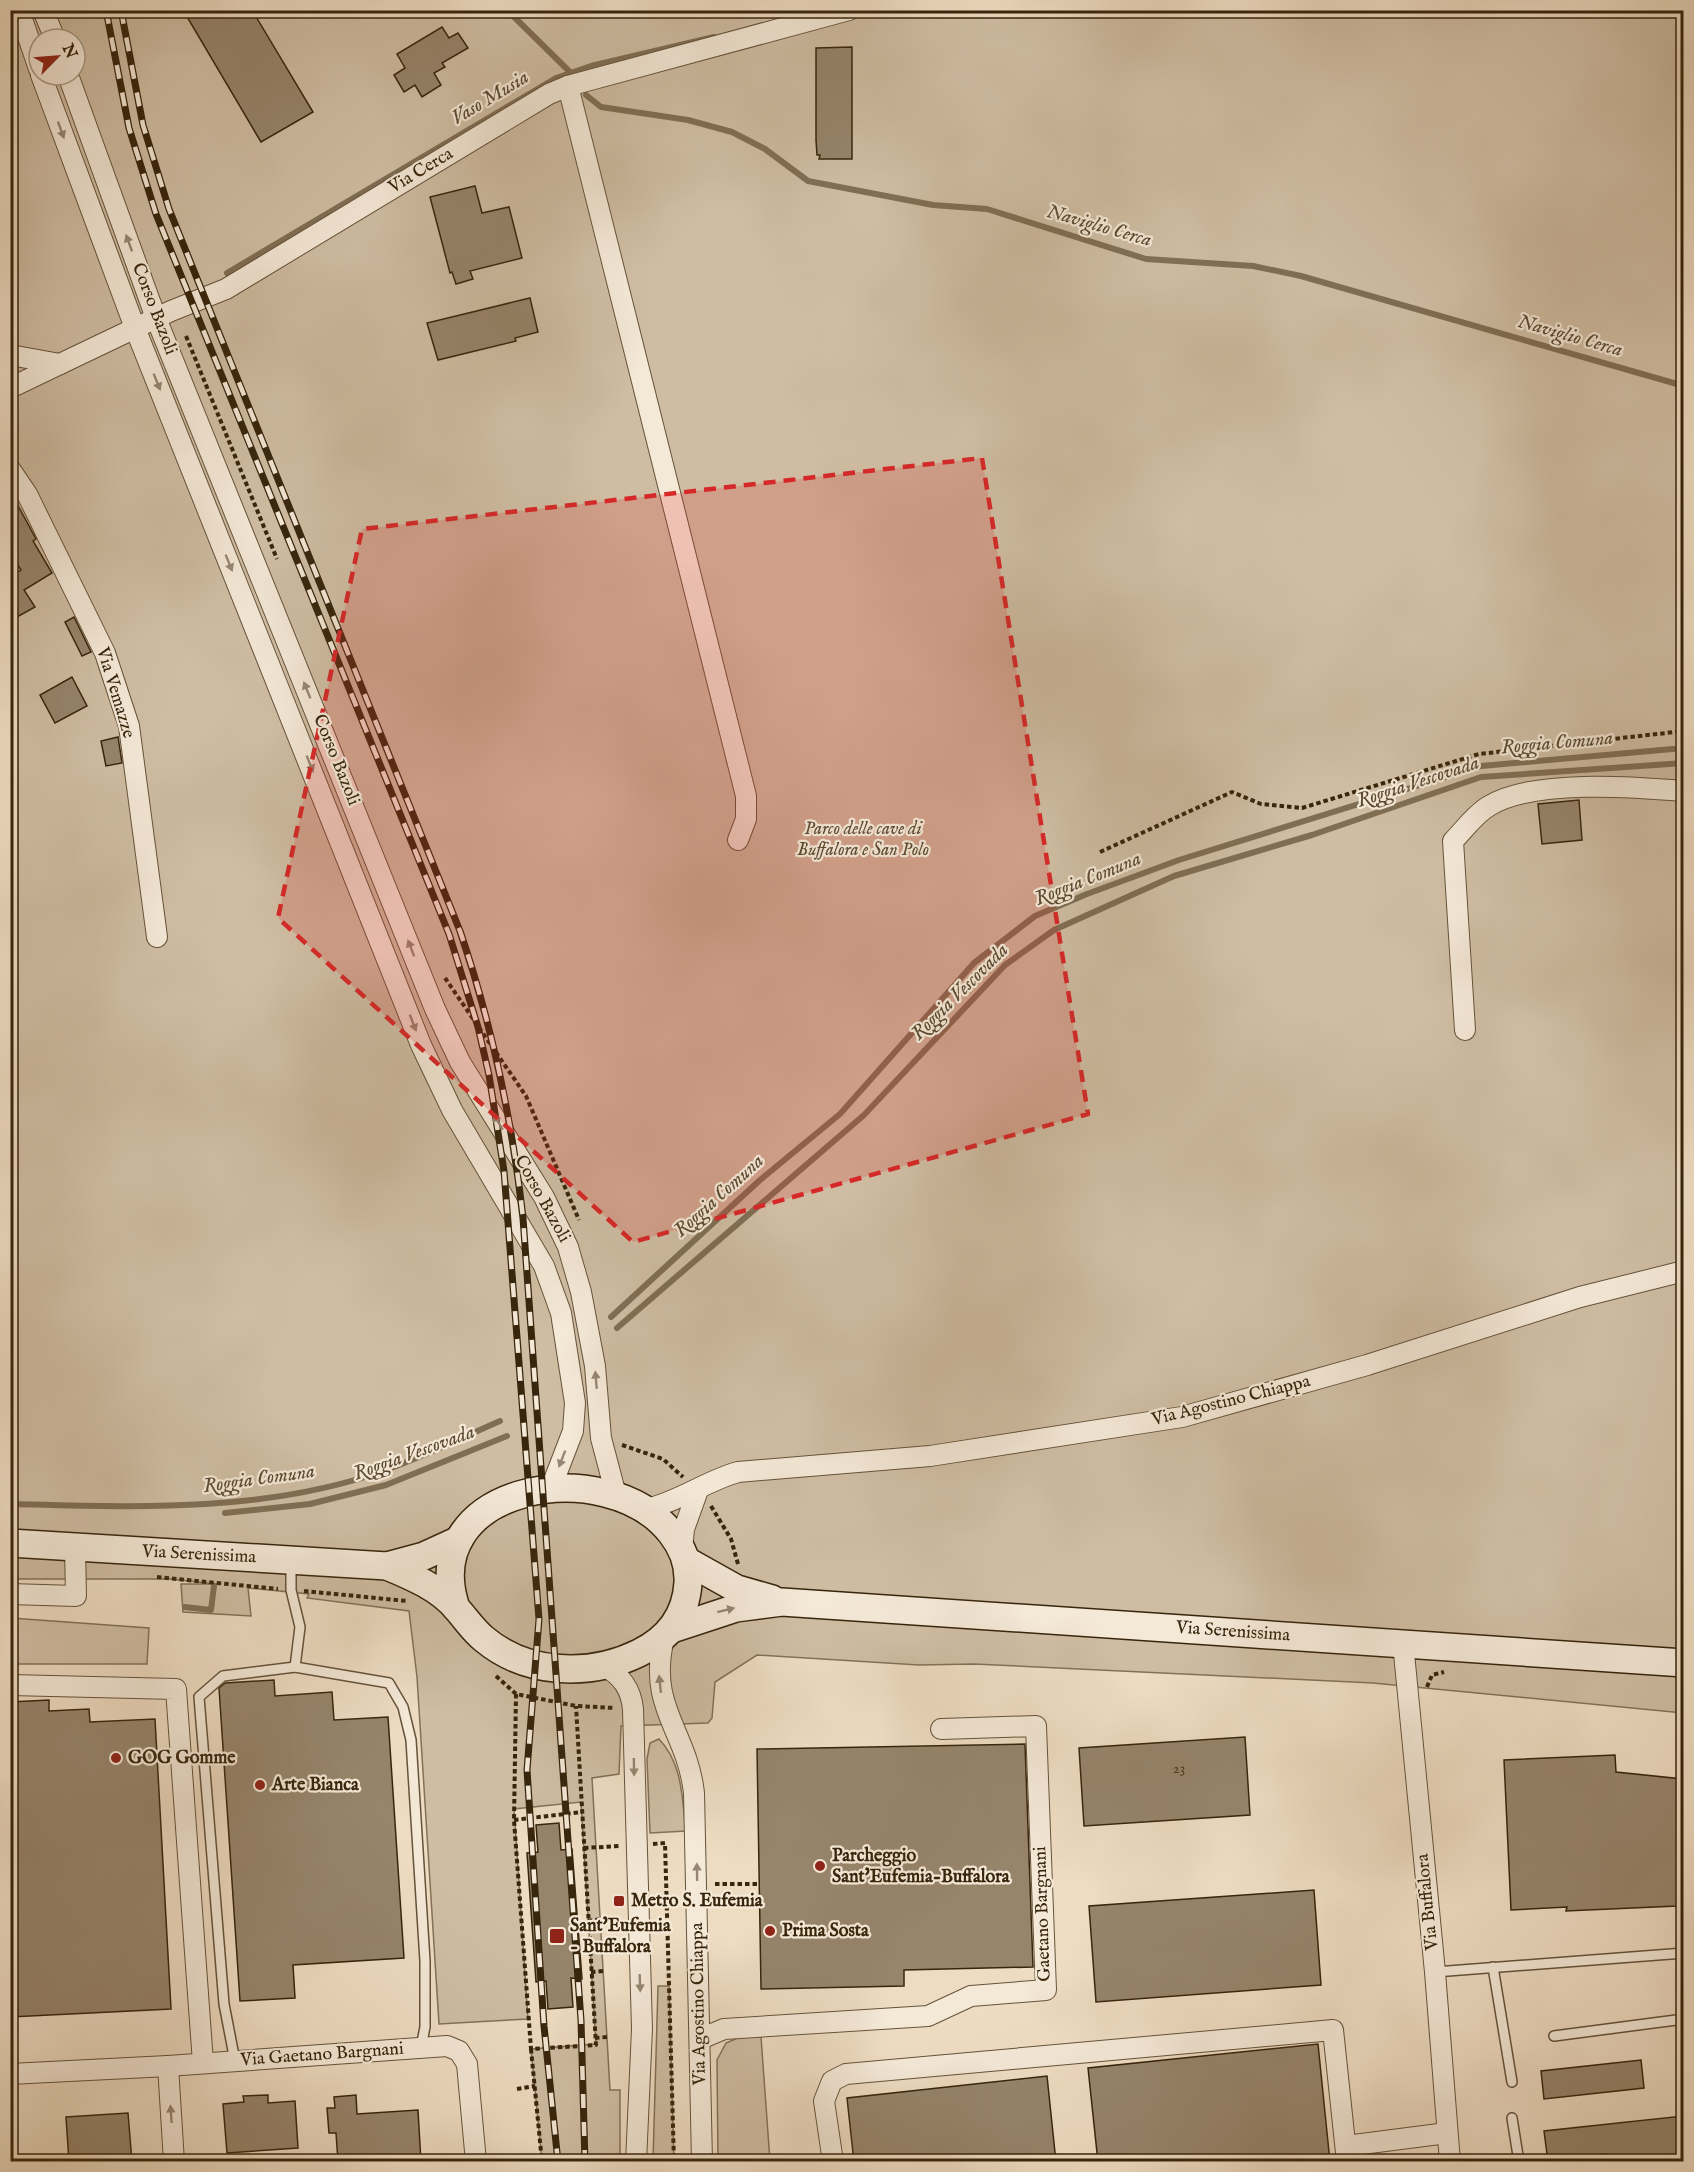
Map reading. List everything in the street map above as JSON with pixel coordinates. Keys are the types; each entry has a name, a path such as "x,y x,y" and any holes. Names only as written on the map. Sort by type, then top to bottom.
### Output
{"main road":[{"name":"Via Serenissima","path":"456,1608 449,1573 452,1556 459,1540 471,1524 506,1501 551,1488 573,1486 616,1495 647,1509 663,1522 685,1555 737,1589 782,1602"},
{"name":"Via Serenissima","path":"10,1543 387,1566 424,1556 459,1540"},
{"path":"668,1634 687,1596 685,1555"},
{"name":"Via Serenissima","path":"387,1566 424,1584 456,1608 484,1640 502,1652 522,1660 562,1669 604,1666 632,1657 668,1634 736,1608 782,1602 1683,1663"}],"street":[{"path":"19,10 27,34"},
{"path":"43,10 50,27"},
{"name":"Via Cerca","path":"60,364 164,314 226,289 539,100 568,86 849,10"},
{"path":"568,86 746,796 746,819 738,840"},
{"name":"Corso Bazoli","path":"45,87 135,328 421,1045 452,1110 544,1266 561,1313 575,1404 573,1431 551,1488"},
{"name":"Corso Bazoli","path":"82,87 164,314 435,1009 460,1062 544,1197 568,1247 581,1292 611,1437 616,1495"},
{"path":"10,355 60,364"},
{"path":"10,388 60,364"},
{"name":"Via Vemazze","path":"10,469 27,494 105,653 129,726 157,937"},
{"path":"1465,1030 1453,842 1488,806 1520,793 1612,785 1683,791"},
{"name":"Via Agostino Chiappa","path":"647,1509 682,1498 710,1482 738,1472 930,1456 1182,1417 1367,1365 1581,1297 1683,1271"},
{"path":"685,1555 684,1529 698,1490"},
{"path":"10,1594 76,1596 75,1548"},
{"name":"Via Agostino Chiappa","path":"668,1634 659,1668 662,1698 686,1754 694,1793 702,2162"},
{"name":"Via Buffalora","path":"1403,1643 1435,1972 1450,2162"},
{"path":"604,1666 628,1688 633,1709 642,2029 636,2162"},
{"path":"10,1685 176,1689 203,2063"},
{"name":"Gaetano Bargnani","path":"700,2040 724,2029 928,2016 971,1996 1046,1990 1036,1726 941,1729"},
{"path":"834,2162 824,2101 832,2081 846,2074 1333,2030 1347,2154 1447,2133"},
{"name":"Via Gaetano Bargnani","path":"10,2074 168,2066 447,2046 459,2051 467,2064 476,2162"},
{"path":"168,2066 174,2162"}],"lane":[{"path":"291,1560 291,1590 300,1627 295,1667"},
{"path":"235,2061 224,2004 199,1697 223,1676 295,1667 389,1683 403,1707 411,1740 425,1961 425,2026 422,2047"},
{"path":"1435,1972 1683,1953"},
{"path":"1493,1967 1512,2082"},
{"path":"1554,2036 1683,2019"},
{"path":"1512,2118 1519,2162"}],"path":[{"path":"164,314 189,340 280,568"},
{"path":"1100,852 1232,792 1261,804 1302,808 1479,754 1683,731"},
{"path":"442,974 526,1096 582,1228"},
{"path":"611,1437 621,1444 663,1459 698,1490 724,1526 739,1569"},
{"path":"154,1577 412,1602"},
{"path":"491,1672 516,1694 576,1706 621,1708"},
{"path":"516,1694 514,1820 542,2162"},
{"path":"531,2049 596,2045 576,1706"},
{"path":"514,1820 582,1812"},
{"path":"588,1921 600,1919"},
{"path":"591,1972 604,1971"},
{"path":"595,2038 607,2037"},
{"path":"517,2089 534,2086"}],"highlighted area":[{"path":"982,458 1088,1114 633,1242 278,918 362,529"}],"green space":[{"name":"Parco delle cave di Buffalora e San Polo","path":"825,10 829,19 877,10 1683,11 1683,1713 1373,1683 974,1664 919,1665 757,1655 715,1682 712,1718 708,1723 621,1726 619,1774 592,1778 610,2090 620,2090 620,2161 542,2161 531,2049 596,2044 581,1802 514,1809 528,2019 439,2024 417,1677 409,1611 307,1598 309,1594 248,1588 251,1616 183,1612 181,1584 218,1584 170,1579 11,1579 10,11"},
{"path":"11,1618 149,1628 147,1664 11,1664"},
{"path":"659,1739 673,1759 677,1771 686,1831 650,1833 647,1759 650,1743"},
{"path":"658,1986 669,1986 674,2161 653,2161"},
{"path":"740,2037 761,2037 770,2161 718,2161 717,2060 726,2043"}],"building":[{"path":"183,10 252,10 313,112 261,142"},
{"path":"442,27 449,38 458,33 468,48 442,63 445,67 434,73 441,85 422,97 415,85 404,92 394,75 405,68 397,54"},
{"path":"852,47 852,159 819,159 816,140 816,48"},
{"path":"475,186 482,213 509,207 522,258 470,271 473,279 456,284 452,272 450,273 430,197"},
{"path":"530,298 538,332 515,338 516,341 438,360 427,323"},
{"path":"10,491 36,539 33,541 52,573 24,590 35,607 17,617 10,606 10,566 15,574 21,570 10,551"},
{"path":"74,617 91,652 82,656 65,622"},
{"path":"72,677 87,706 55,723 40,695"},
{"path":"118,737 122,763 106,766 101,741"},
{"path":"1579,800 1582,840 1542,844 1538,804"},
{"path":"274,1680 275,1696 332,1692 334,1720 388,1717 404,1958 293,1965 295,1998 240,2001 219,1688 225,1683"},
{"path":"49,1700 49,1711 89,1709 90,1722 155,1719 171,2009 10,2017 10,1702"},
{"path":"1245,1737 1250,1815 1084,1826 1079,1748"},
{"path":"1025,1744 1033,1967 904,1970 904,1986 761,1989 757,1749"},
{"path":"1615,1755 1616,1772 1683,1779 1683,1865 1677,1906 1566,1911 1567,1907 1511,1910 1504,1760"},
{"path":"559,1823 561,1850 572,1849 582,1979 571,1978 573,2007 548,2009 546,1981 536,1982 527,1853 538,1852 536,1825"},
{"path":"1314,1890 1321,1985 1096,2002 1089,1906"},
{"path":"1318,2044 1330,2162 1098,2162 1088,2068"},
{"path":"1641,2060 1644,2088 1544,2099 1541,2071"},
{"path":"1047,2076 1056,2162 854,2162 847,2098"},
{"path":"268,2095 268,2103 295,2101 298,2148 227,2153 223,2104 244,2102 243,2096"},
{"path":"356,2095 357,2114 418,2110 421,2162 338,2162 336,2133 329,2133 327,2108 335,2108 334,2097"},
{"path":"128,2113 132,2162 69,2162 66,2117"},
{"path":"1683,2116 1683,2162 1607,2162 1606,2154 1575,2157 1576,2162 1548,2162 1544,2131"}],"waterway":[{"name":"Naviglio Cerca","path":"507,10 573,75"},
{"name":"Vaso Musia","path":"794,10 797,17 802,15"},
{"name":"Vaso Musia","path":"227,273 556,78 591,66 714,37"},
{"name":"Naviglio Cerca","path":"586,95 601,107 688,120 732,132 765,149 808,181 933,205 987,209 1146,259 1253,266 1301,276 1684,386"},
{"name":"Roggia Comuna","path":"611,1317 760,1180 840,1114 974,963 1035,916 1179,860 1481,766 1684,748"},
{"name":"Roggia Vescovada","path":"617,1328 864,1115 1005,965 1054,930 1174,876 1312,835 1481,777 1684,763"},
{"name":"Roggia Comuna","path":"10,1504 151,1506 245,1501 292,1494 338,1485 383,1471 500,1421"},
{"name":"Roggia Vescovada","path":"225,1513 310,1504 386,1485 507,1436"},
{"name":"Roggia Vescovada","path":"185,1607 211,1610 214,1586"}],"railway":[{"path":"106,10 129,128 156,214 449,934 478,1027 489,1075 504,1171 539,1619 527,1770 544,2026 558,2162"},
{"path":"121,10 143,125 169,209 460,931 482,1002 507,1108 523,1218 581,2020 585,2162"}],"place":[{"name":"GOG Gomme","path":"116,1758"},
{"name":"Arte Bianca","path":"260,1785"},
{"name":"Parcheggio Sant'Eufemia-Buffalora","path":"820,1866"},
{"name":"Metro S. Eufemia","path":"619,1901"},
{"name":"Prima Sosta","path":"770,1931"},
{"name":"Sant'Eufemia - Buffalora","path":"557,1936"}]}
